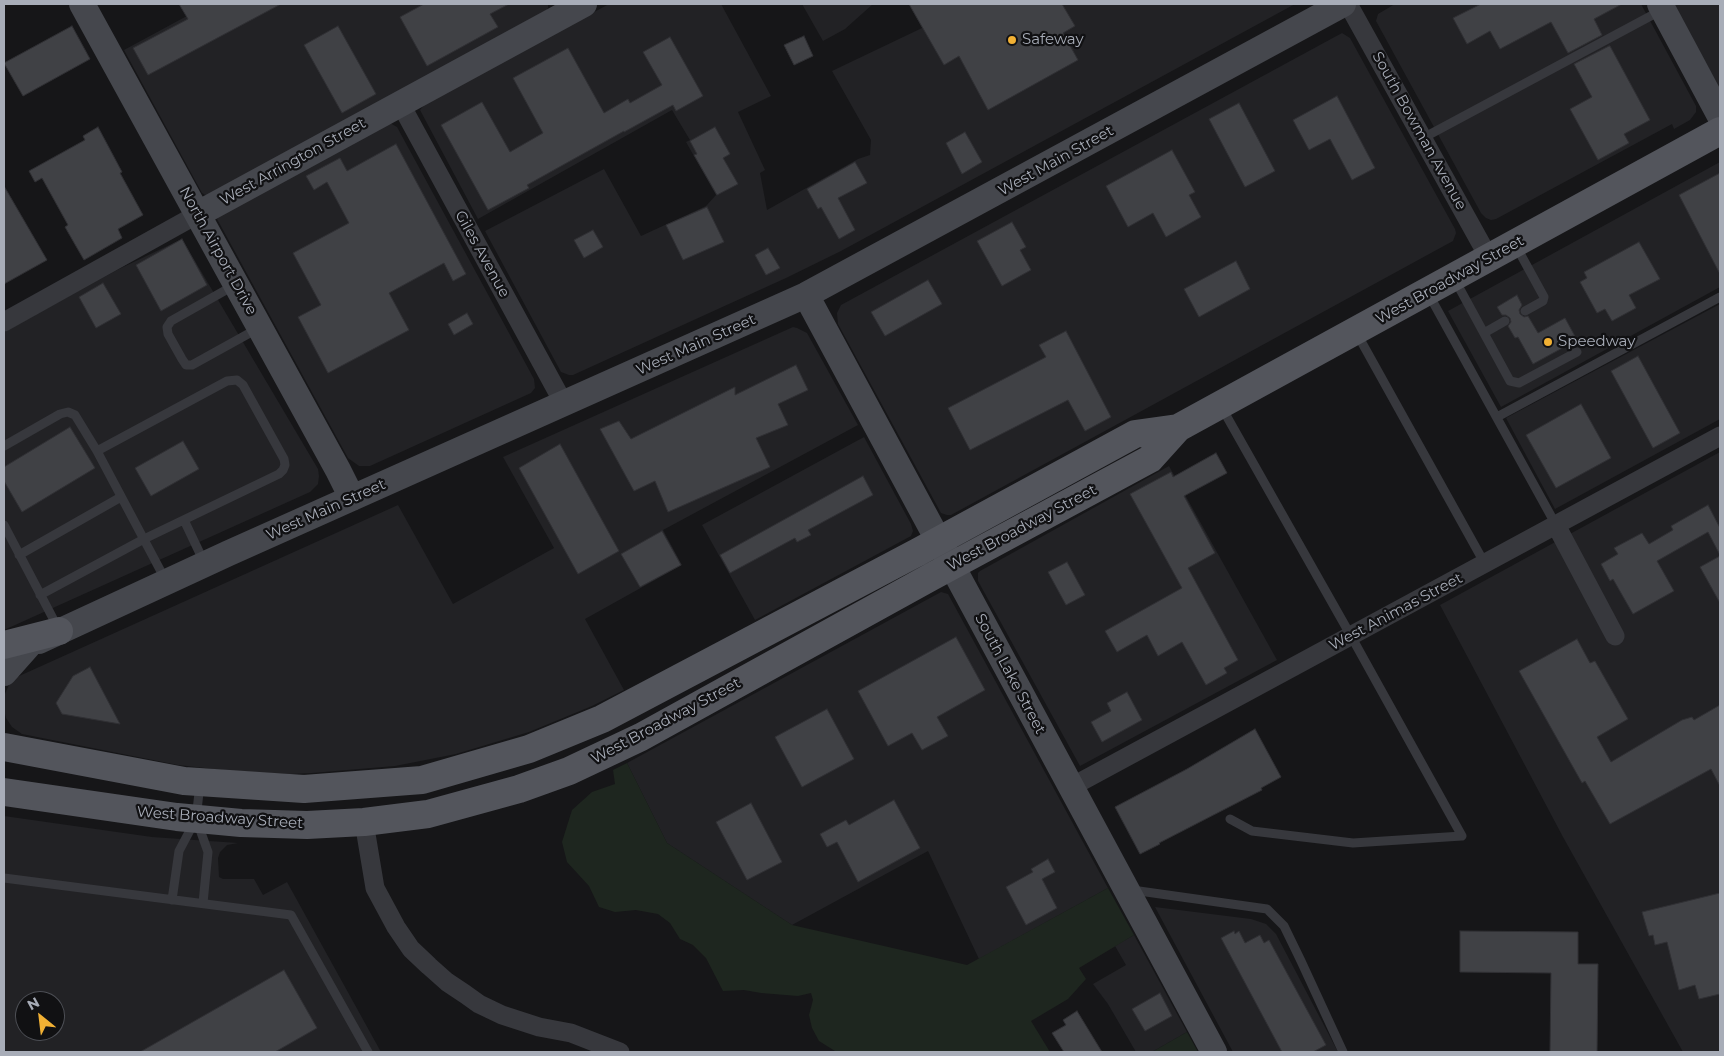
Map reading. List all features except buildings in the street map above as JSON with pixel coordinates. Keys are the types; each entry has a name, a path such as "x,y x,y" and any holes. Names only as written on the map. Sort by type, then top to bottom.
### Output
{"main road":[{"name":"North Airport Drive","path":"82,4 352,498"},
{"name":"West Main Street","path":"59,631 806,296 1343,4"},
{"name":"West Arrington Street","path":"198,214 572,6"},
{"path":"1661,7 1720,116"},
{"name":"West Broadway Street","path":"4,792 196,819 307,825 364,822 428,814 519,789 607,754 682,715 1150,459 1178,428 1720,131"},
{"name":"South Lake Street","path":"806,296 1214,1052"},
{"name":"West Broadway Street","path":"4,747 184,781 304,789 422,780 529,749 570,733 634,703 938,542 1135,434 1178,428"},
{"path":"4,654 16,645 59,631"},
{"path":"4,672 16,645"}],"street":[{"name":"South Bowman Avenue","path":"1348,4 1489,258"},
{"name":"Giles Avenue","path":"400,103 564,404"},
{"name":"West Arrington Street","path":"4,322 198,214"},
{"name":"West Animas Street","path":"1071,787 1720,436"},
{"path":"1556,525 1615,636"},
{"path":"364,822 375,888 396,927 411,949 429,966 447,982 479,1004 502,1015 539,1027 571,1033 620,1052"}],"lane":[{"path":"1423,138 1661,7"},
{"path":"1515,244 1544,297 1543,301 1525,311"},
{"path":"1454,277 1510,381 1519,383 1577,352"},
{"path":"236,284 171,321 167,327 168,334 186,365 192,365 260,328"},
{"path":"1428,292 1556,525"},
{"path":"1497,417 1720,297"},
{"path":"1484,333 1505,321"},
{"path":"1356,331 1485,564"},
{"path":"40,595 144,539 280,474 286,465 243,385 237,380 227,382 97,452"},
{"path":"1220,405 1352,636 1462,836 1353,843 1252,831 1230,818"},
{"path":"4,446 60,414 68,412 75,414 80,420 167,582"},
{"path":"19,555 121,497"},
{"path":"184,520 206,564"},
{"path":"4,525 59,631"},
{"path":"172,900 178,851 196,819 200,782"},
{"path":"196,819 208,852 203,903"},
{"path":"4,878 291,915 368,1052"},
{"path":"1127,890 1268,908 1284,926 1343,1052"}],"shaded area":[{"path":"209,4 548,4 548,8 207,196 202,193 124,50"},
{"path":"609,4 721,4 771,96 738,112 765,170 760,173 767,210 858,159 870,155 871,140 832,71 922,28 909,4 1295,4 841,251 786,278 573,375 569,375 561,372 485,231 604,169 641,236 706,206 716,195 686,142 690,140 672,110 478,219 420,110 426,103"},
{"path":"802,4 873,4 845,29 823,41"},
{"path":"1395,4 1641,4 1696,106 1696,112 1690,120 1674,129 1672,124 1491,220 1481,213 1376,21 1378,14"},
{"path":"1673,4 1720,4 1720,89"},
{"path":"1342,33 1350,38 1455,229 1456,233 1453,241 951,515 941,513 838,324 837,313 841,305"},
{"path":"390,123 397,127 534,379 535,388 531,393 370,466 359,466 348,458 217,219 219,215"},
{"path":"1720,162 1720,287 1501,407 1448,311"},
{"path":"182,239 318,469 318,484 310,492 4,630 4,332 117,270"},
{"path":"1720,304 1720,419 1555,509 1506,418"},
{"path":"793,327 807,333 858,425 663,530 682,565 585,619 624,690 592,706 529,732 456,754 395,766 290,774 232,771 178,765 22,734 12,727 6,718 4,696 9,685 17,677 398,505 453,604 554,548 503,457"},
{"path":"864,437 911,524 913,531 911,536 755,620 702,525"},
{"path":"1720,452 1720,1052 1683,1052 1563,837 1440,605"},
{"path":"1169,466 1277,660 1080,766 978,581 978,573"},
{"path":"941,592 948,594 1108,888 979,959 928,851 792,925 667,843 627,763"},
{"path":"627,763 667,843 792,925 967,965 1108,888 1134,935 1079,968 1086,979 1068,999 1031,1021 1050,1052 835,1051 819,1041 812,1028 809,1015 813,1000 811,993 798,996 744,990 723,991 706,958 693,945 680,939 670,923 658,914 636,910 615,912 599,907 589,886 567,862 562,842 572,810 592,792 615,784 613,770"},
{"path":"4,816 152,837 238,843 227,845 220,852 218,858 219,877 223,879 254,879 263,895 287,882 381,1052 4,1052"},
{"path":"1155,907 1251,919 1266,924 1276,934 1338,1052 1233,1052"},
{"path":"1134,935 1187,1032 1152,1052 1136,1052 1108,1004 1093,984 1126,965 1115,946"},
{"path":"1187,1032 1198,1052 1152,1052"}],"place":[{"name":"Safeway","path":"1012,40"},
{"name":"Speedway","path":"1548,342"}]}
